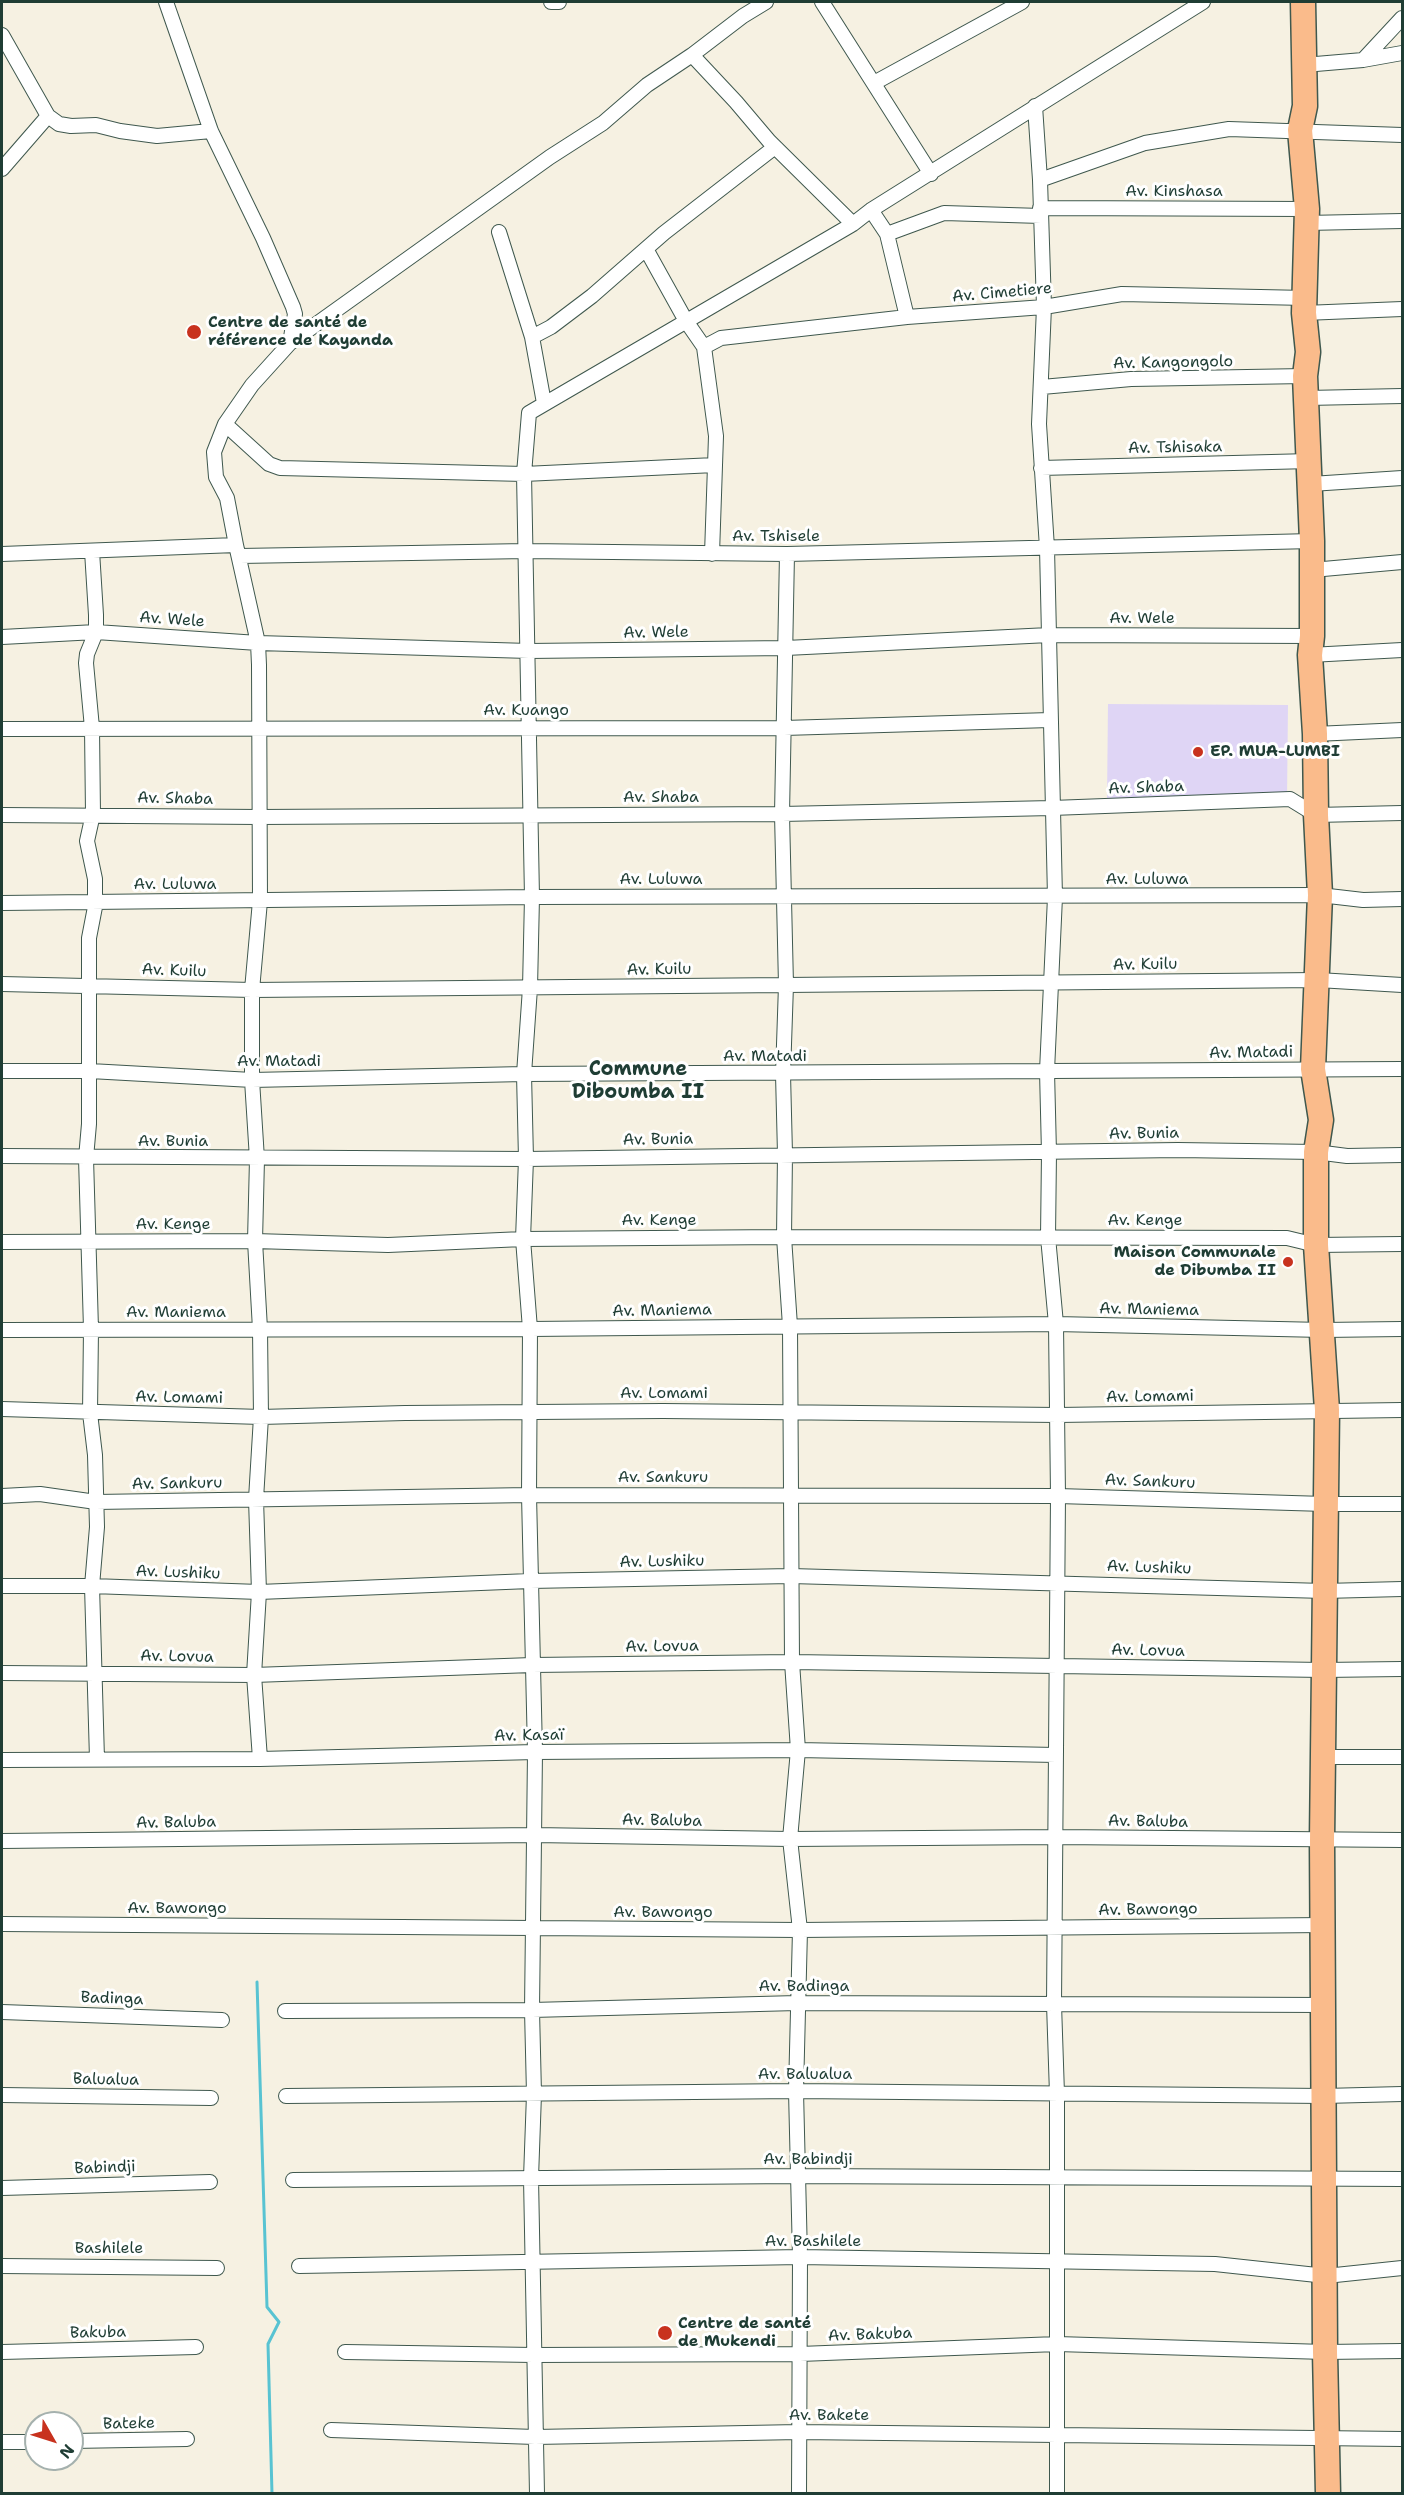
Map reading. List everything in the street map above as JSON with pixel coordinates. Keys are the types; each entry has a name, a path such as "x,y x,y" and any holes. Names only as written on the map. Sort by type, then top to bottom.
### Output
{"highway":[{"path":"1303,2 1305,106 1300,130 1307,216 1306,387 1311,472 1311,646 1320,896 1313,1068 1321,1120 1316,1152 1316,1245 1327,1410 1323,1670 1325,1757 1322,1840 1328,2493"}],"street":[{"path":"166,2 211,131 263,238 293,307 295,314 290,343"},
{"path":"551,2 559,2"},
{"path":"260,1760 254,1675 259,1592 256,1498 261,1417 260,1329 255,1241 257,1159 252,1080 252,990 260,901 258,643 227,498 216,477 213,463 218,438 252,384 290,343 550,157 603,123 647,85 766,2"},
{"path":"822,2 931,174"},
{"path":"874,83 1022,2"},
{"path":"537,2493 531,2262 535,1752 530,1581 530,1329 523,1239 524,1074 530,987 532,897 525,474 529,413 853,224 871,210 1203,2"},
{"path":"1363,60 1402,18"},
{"path":"2,35 48,116 59,124 96,125 157,136 211,131"},
{"path":"1304,65 1363,60 1402,53"},
{"path":"692,55 775,147 853,224"},
{"path":"1035,106 1041,180 1044,307 1039,424 1047,548 1055,897 1047,1071 1048,1237 1056,1324 1058,1415 1054,2004 1057,2094 1056,2263 1059,2433 1057,2493"},
{"path":"2,169 48,116"},
{"path":"1041,180 1161,139 1229,129 1402,135"},
{"path":"532,337 552,327 592,296 646,249 775,147"},
{"path":"871,210 886,234 907,317"},
{"name":"Av. Kinshasa","path":"886,234 944,213 1307,216 1402,221"},
{"path":"499,232 532,337 544,403"},
{"path":"646,249 686,321 704,347 716,436 712,554"},
{"name":"Av. Cimetiere","path":"704,347 721,338 907,317 1044,307 1122,294 1305,306 1402,309"},
{"name":"Av. Kangongolo","path":"1042,387 1131,379 1306,387 1402,396"},
{"path":"225,424 269,464 280,468 525,474 715,465"},
{"name":"Av. Tshisaka","path":"1041,468 1311,472 1402,478"},
{"name":"Av. Tshisele","path":"2,554 92,550 787,554 1312,541"},
{"path":"92,550 96,632 87,654 86,663 92,728 93,814 87,841 95,879 89,938 90,1071 86,1158 91,1329 90,1413 95,1455 97,1527 92,1586 98,1759"},
{"path":"787,554 782,814 786,985 783,1074 784,1237 790,1326 792,1411 792,1662 798,1750 790,1839 800,1930 796,2091 800,2257 799,2493"},
{"path":"1312,570 1402,562"},
{"name":"Av. Wele","path":"2,637 96,632 258,643 529,651 786,648 1049,635 1402,650"},
{"name":"Av. Kuango","path":"2,729 784,728 1050,720"},
{"path":"1315,734 1402,730"},
{"name":"Av. Shaba","path":"2,815 259,817 782,814 1052,808 1290,799 1316,815"},
{"path":"1316,815 1402,813"},
{"name":"Av. Luluwa","path":"2,903 785,896 1320,896 1363,900 1402,899"},
{"name":"Av. Kuilu","path":"2,984 252,990 1318,980 1402,985"},
{"name":"Av. Matadi","path":"2,1071 90,1071 252,1080 524,1074 1402,1069"},
{"name":"Av. Bunia","path":"2,1156 525,1159 1178,1150 1316,1152 1347,1156 1402,1155"},
{"name":"Av. Kenge","path":"2,1242 255,1241 388,1245 523,1239 1048,1237 1287,1238 1316,1245 1402,1244"},
{"name":"Av. Maniema","path":"2,1330 530,1329 1056,1324 1323,1330 1402,1329"},
{"name":"Av. Lomami","path":"2,1409 261,1417 529,1412 792,1411 1058,1415 1402,1410"},
{"name":"Av. Sankuru","path":"2,1496 40,1494 96,1502 256,1498 791,1494 1058,1496 1402,1504"},
{"name":"Av. Lushiku","path":"2,1586 92,1586 259,1592 530,1581 791,1576 1324,1591 1402,1589"},
{"name":"Av. Lovua","path":"2,1673 254,1675 532,1665 792,1662 1323,1670 1402,1669"},
{"name":"Av. Kasaï","path":"2,1760 260,1760 535,1752 798,1750 1056,1755"},
{"path":"1325,1757 1402,1757"},
{"name":"Av. Baluba","path":"2,1841 534,1835 790,1839 1056,1837 1402,1840"},
{"name":"Av. Bawongo","path":"2,1924 800,1930 1324,1925"},
{"name":"Av. Badinga","path":"285,2011 532,2010 797,2003 1324,2005"},
{"name":"Badinga","path":"2,2012 222,2020"},
{"name":"Av. Balualua","path":"286,2096 796,2091 1324,2096 1402,2094"},
{"name":"Balualua","path":"2,2095 211,2098"},
{"name":"Av. Babindji","path":"292,2180 798,2176 1402,2179"},
{"name":"Babindji","path":"2,2188 210,2182"},
{"name":"Av. Bashilele","path":"299,2266 800,2257 1215,2264 1326,2276 1402,2268"},
{"name":"Bashilele","path":"2,2266 217,2268"},
{"name":"Av. Bakuba","path":"345,2352 533,2355 800,2354 1057,2344 1325,2352 1402,2351"},
{"name":"Bakuba","path":"2,2352 196,2347"},
{"name":"Av. Bakete","path":"331,2430 535,2438 799,2432 1059,2433 1402,2439"},
{"name":"Bateke","path":"84,2441 188,2439"},
{"path":"2,2442 24,2442"}],"shaded area":[{"name":"EP. MUA-LUMBI","path":"1108,704 1288,705 1287,799 1107,799"}],"waterway":[{"path":"257,1982 267,2307 279,2322 268,2344 272,2494"}],"place":[{"name":"Centre de santé de référence de Kayanda","path":"194,332"},
{"name":"EP. MUA-LUMBI","path":"1198,752"},
{"name":"Maison Communale de Dibumba II","path":"1288,1262"},
{"name":"Centre de santé de Mukendi","path":"665,2333"}],"district":[{"name":"Commune Diboumba II","path":"638,1082"}]}
